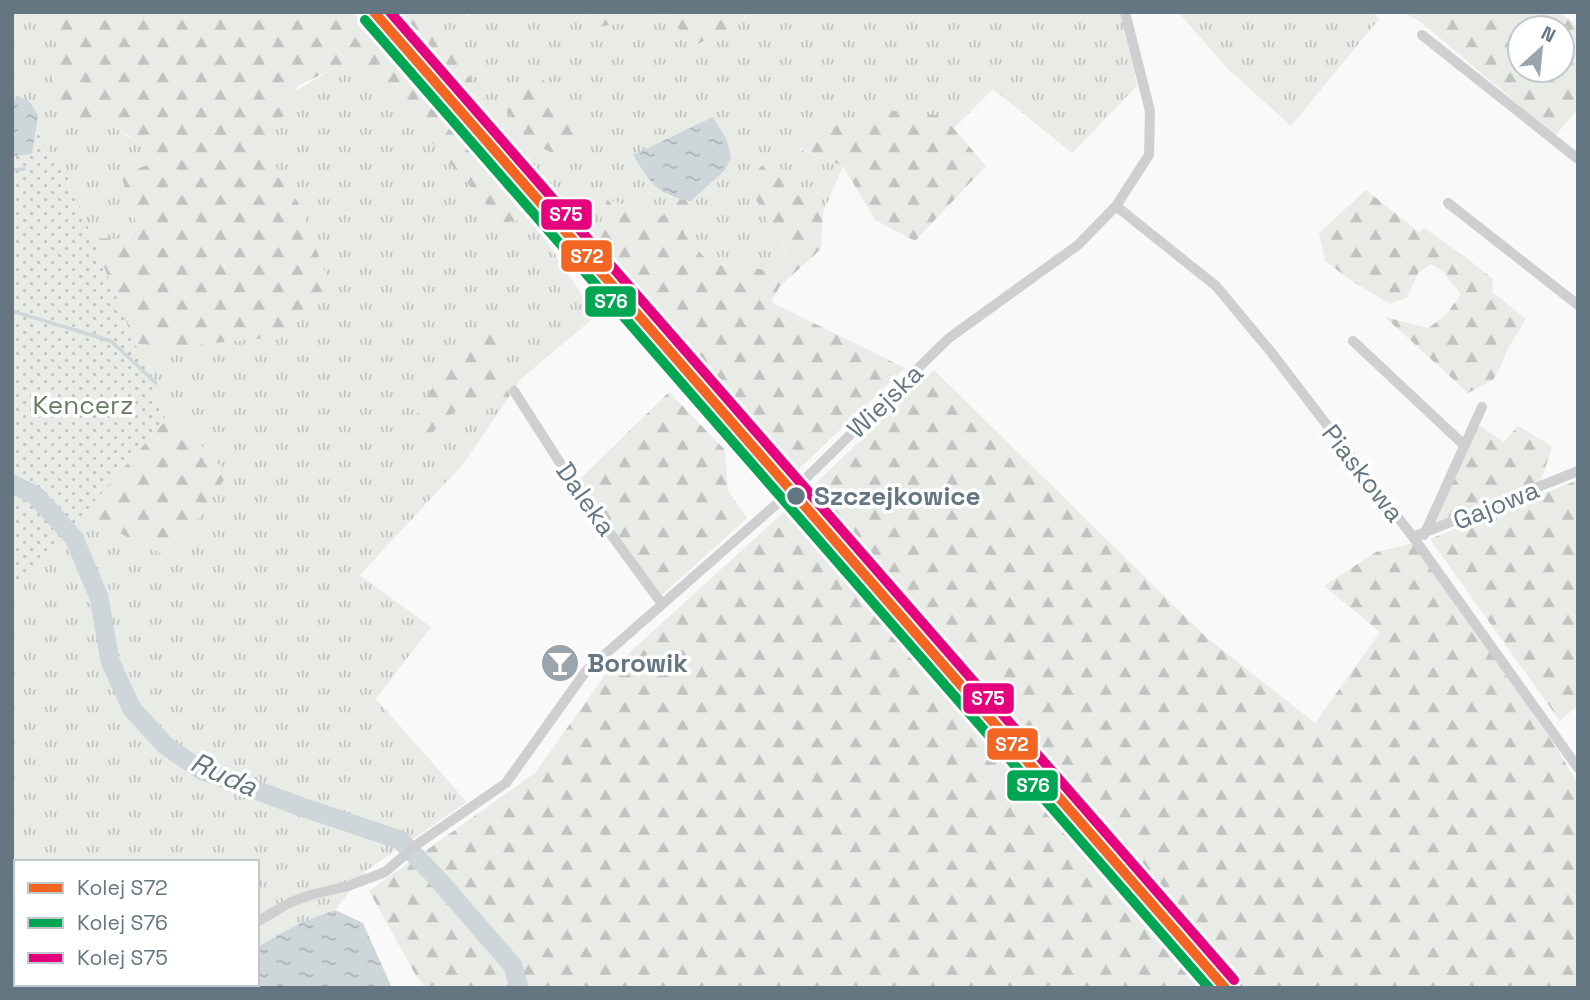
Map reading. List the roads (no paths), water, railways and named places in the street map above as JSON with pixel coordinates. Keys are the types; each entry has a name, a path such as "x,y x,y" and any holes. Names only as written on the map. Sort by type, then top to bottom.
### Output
{"street":[{"name":"Wiejska","path":"259,921 310,895 371,878 392,868 419,843 506,783 586,671 803,481 949,338 1078,245 1116,206 1149,155 1150,111 1125,12"},
{"path":"1422,35 1578,159"},
{"path":"1448,203 1578,305"},
{"name":"Piaskowa","path":"1116,206 1216,286 1271,352 1418,536 1578,768"},
{"path":"1353,341 1464,445"},
{"name":"Daleka","path":"514,391 571,480 662,604"},
{"path":"1418,536 1482,407"},
{"name":"Gajowa","path":"1418,536 1578,471"}],"water":[{"path":"16,95 29,101 38,115 32,154 12,156 12,108"},
{"path":"713,117 727,140 731,158 724,171 691,201 662,191 650,180 633,155"},
{"path":"335,910 363,923 392,988 189,988 259,986 259,946 300,923"}],"waterway":[{"path":"12,170 24,169"},
{"path":"12,311 111,341 156,383"},
{"name":"Ruda","path":"12,484 35,495 74,538 99,597 110,661 132,709 166,746 201,770 400,840 513,966 519,988"}],"rail line":[{"name":"S72","path":"374,12 1225,988"},
{"name":"S75","path":"390,12 1234,980"},
{"name":"S76","path":"365,20 1209,988"}],"place":[{"name":"Szczejkowice","path":"796,496"},
{"name":"Borowik","path":"560,663"}],"park label":[{"name":"Kencerz","path":"83,405"}]}
